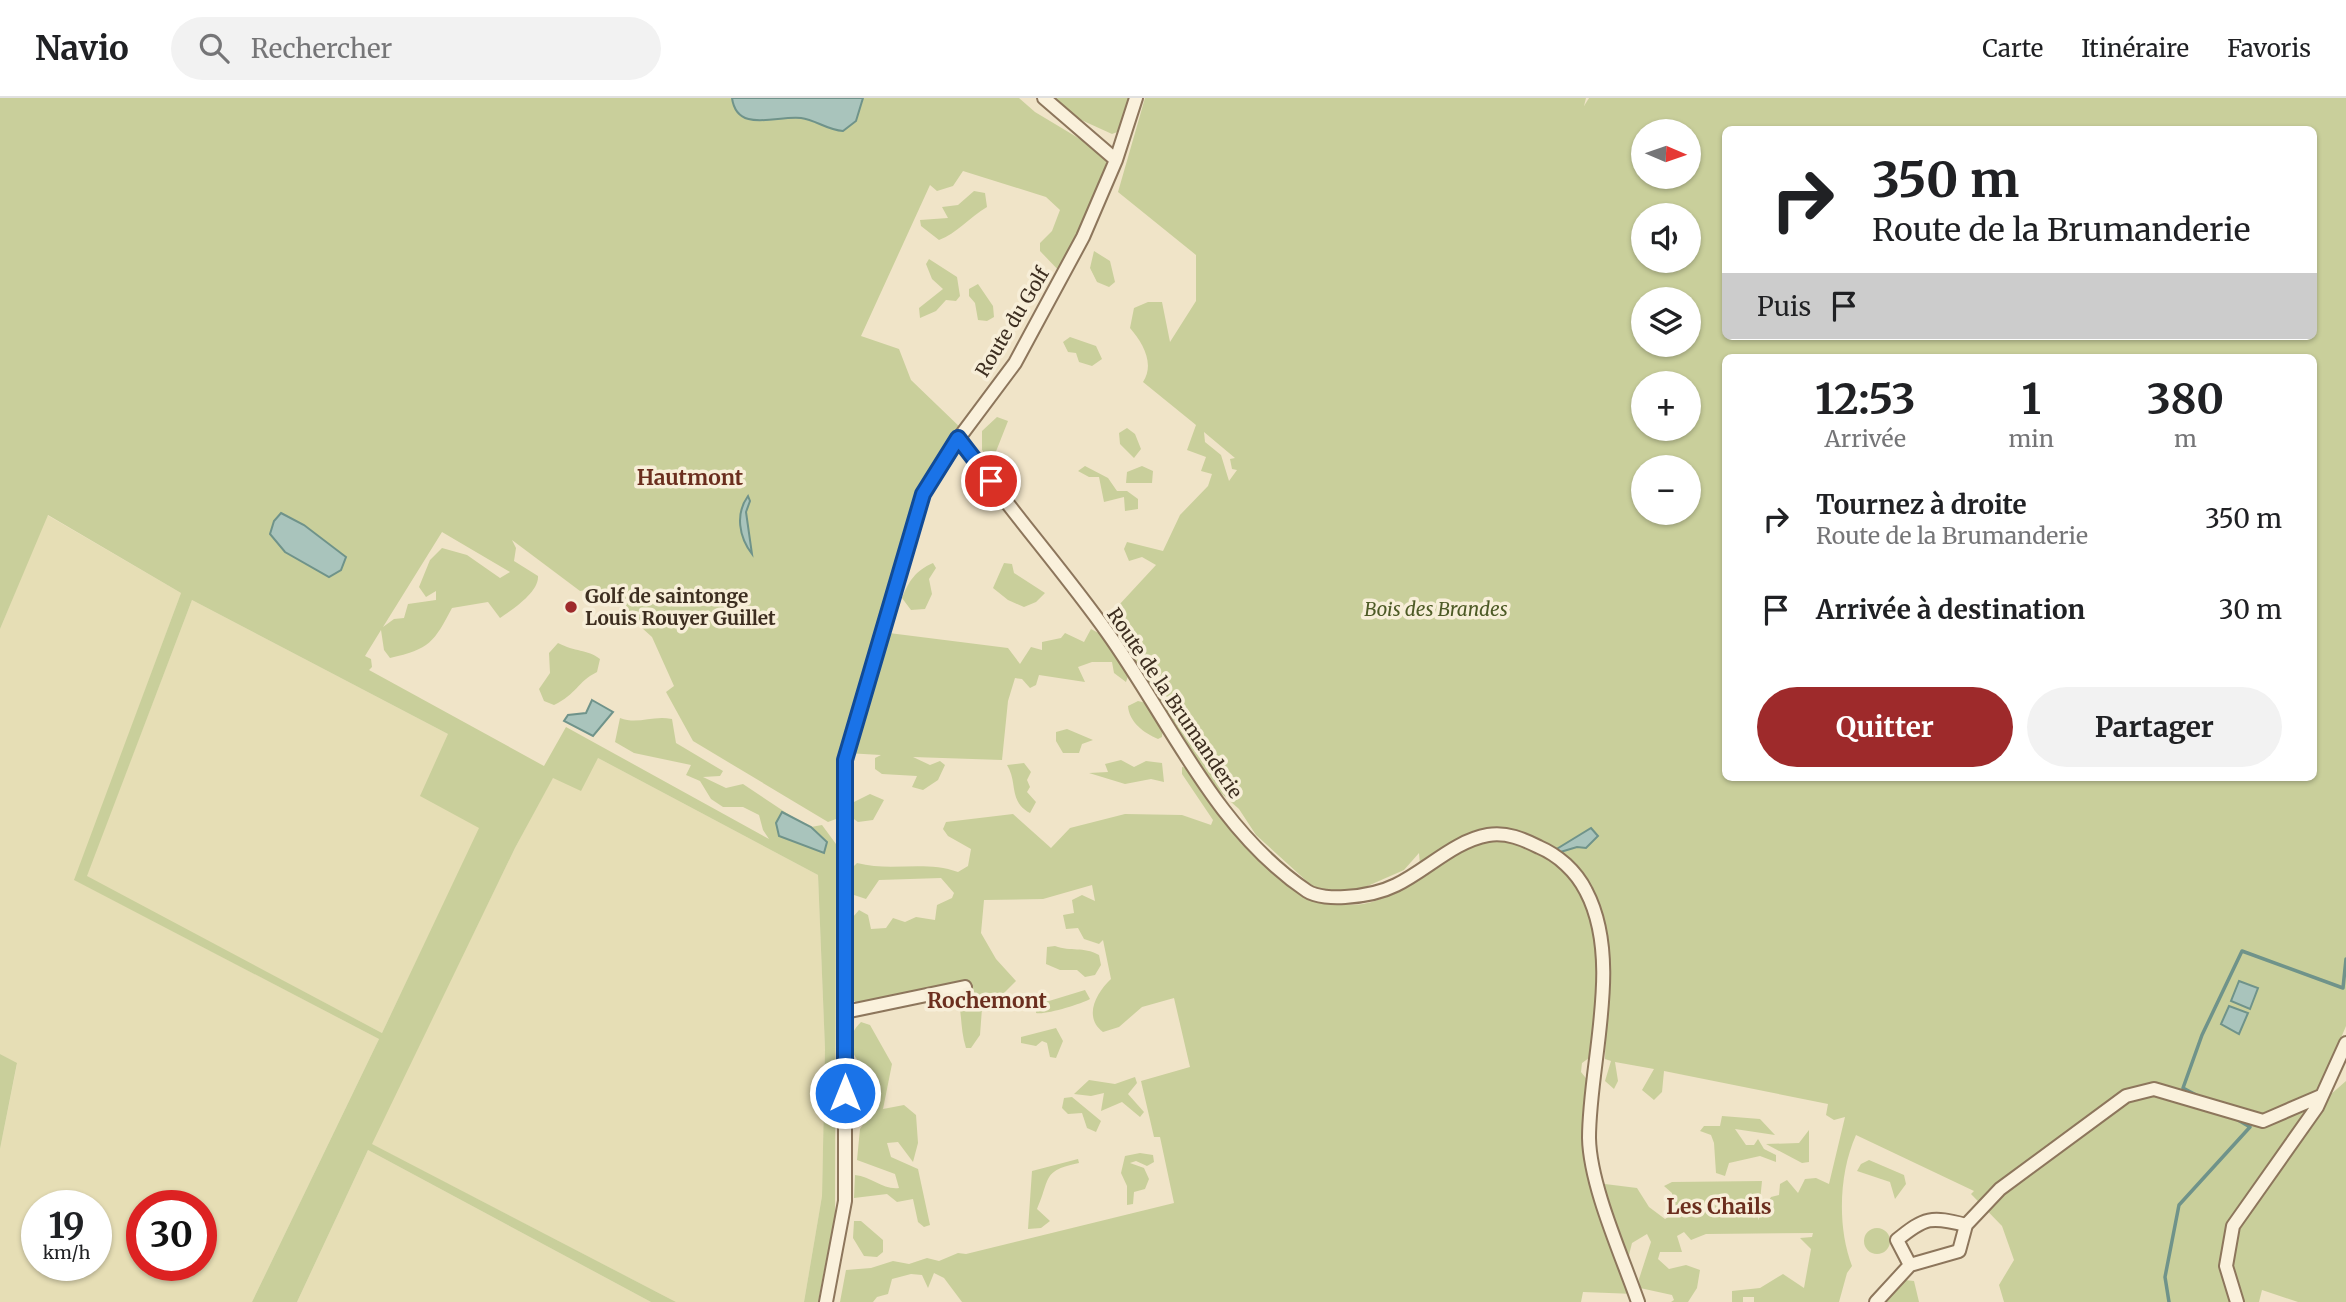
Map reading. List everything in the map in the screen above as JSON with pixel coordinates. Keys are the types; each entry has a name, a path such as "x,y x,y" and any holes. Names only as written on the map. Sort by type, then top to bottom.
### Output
{"street":[{"path":"1044,98 1116,160"},
{"name":"Route du Golf","path":"826,1302 845,1201 845,760 923,494 958,438 1015,363 1083,237 1116,160 1136,98"},
{"name":"Route de la Brumanderie","path":"958,438 1108,633 1224,813 1276,866 1308,893 1336,898 1366,895 1395,886 1461,844 1489,835 1515,836 1548,851 1567,864 1586,889 1600,927 1602,985 1589,1140 1596,1179 1638,1302"},
{"path":"845,1012 965,988"},
{"path":"2237,1302 2226,1266 2233,1226 2317,1107 2346,1043"},
{"path":"1876,1302 1910,1265 1959,1251 1966,1225 2000,1189 2126,1096 2154,1089 2263,1121 2321,1096"},
{"path":"1910,1265 1897,1240 1923,1219 1943,1219 1966,1225"}],"shaded area":[{"path":"47,515 181,593 75,880 379,1039 252,1302 0,1302 0,1149 17,1064 0,1054 0,629"},
{"path":"192,600 448,734 480,828 382,1033 86,877"},
{"path":"598,758 818,875 825,1049 822,1196 804,1302 676,1302 371,1144 515,848 553,777"},
{"path":"368,1150 651,1302 297,1302"}],"green space":[{"path":"0,98 1019,98 1035,112 1105,154 1107,167 1063,275 1040,251 1040,243 1052,231 1060,210 1046,197 963,171 953,186 937,191 930,185 861,336 899,349 911,380 964,431 923,494 881,632 1008,648 1020,664 1031,647 1042,650 1042,642 1061,638 1065,633 1084,642 1091,629 1104,636 1129,673 1126,682 1114,673 1112,662 1092,662 1078,667 1085,682 1039,675 1036,685 1030,688 1022,679 1015,678 1008,701 1002,760 913,757 930,765 940,761 945,765 938,780 923,790 912,787 917,776 882,774 875,769 875,758 881,755 846,753 839,813 836,819 828,822 693,741 666,692 674,686 652,637 632,619 616,597 591,589 580,591 512,540 516,548 514,561 538,576 530,594 518,605 500,618 488,602 452,608 429,642 414,651 390,658 384,650 381,630 365,656 371,659 372,667 369,670 544,766 566,727 769,839 759,815 743,807 723,807 711,799 700,781 686,775 691,765 634,753 615,742 620,718 633,721 672,719 676,743 723,771 720,776 703,777 726,788 743,784 797,820 811,827 822,825 836,844 835,1215 818,1302 804,1302 822,1196 825,1049 818,875 598,758 581,791 553,778 515,848 372,1144 676,1302 651,1302 368,1150 297,1302 252,1302 379,1039 74,880 181,593 48,515 0,629","holes":["442,532 510,572 500,578 467,555 442,548 430,560 419,587 426,597 436,591 436,600 408,604 404,618 394,619 383,627","192,600 448,734 420,796 479,828 382,1033 87,876"]},
{"path":"1052,98 1134,98 1120,131 1112,134 1079,119"},
{"name":"Bois des Brandes","path":"1145,98 1586,98 1584,106 1589,98 2346,98 2346,1026 2320,1088 2330,1095 2346,1081 2346,1302 2298,1302 2262,1290 2259,1302 2004,1302 1999,1285 2014,1260 2002,1226 1971,1194 1974,1191 1856,1135 1846,1166 1842,1200 1844,1234 1852,1266 1847,1273 1839,1302 1754,1302 1754,1297 1743,1297 1743,1302 1732,1302 1732,1291 1760,1288 1783,1274 1804,1288 1811,1249 1800,1238 1812,1237 1813,1233 1706,1234 1691,1240 1684,1232 1677,1236 1682,1252 1660,1252 1658,1259 1669,1269 1686,1265 1700,1270 1697,1288 1688,1302 1671,1302 1674,1300 1672,1295 1640,1288 1639,1279 1651,1242 1647,1234 1632,1243 1626,1267 1635,1294 1583,1292 1581,1302 962,1302 944,1278 934,1273 928,1288 922,1275 911,1274 892,1279 888,1294 877,1297 873,1302 840,1302 846,1270 871,1268 893,1261 909,1264 927,1258 939,1261 958,1253 966,1254 1174,1203 1160,1137 1154,1137 1141,1081 1190,1067 1174,998 1142,1007 1119,1027 1103,1032 1097,1026 1094,1005 1111,979 1103,940 1099,944 1084,939 1078,928 1066,929 1063,915 1074,913 1072,900 1082,895 1095,901 1092,885 1043,899 984,900 981,933 996,959 1016,981 999,998 983,995 980,1035 971,1048 966,1048 954,983 876,1013 859,1005 851,996 848,985 848,966 854,960 853,917 859,910 868,915 871,929 886,928 893,918 905,922 916,917 935,920 937,905 952,898 954,893 941,878 879,880 866,899 851,894 849,871 857,863 882,867 933,867 958,872 968,866 971,849 948,836 943,829 946,822 1013,814 1051,848 1070,828 1125,814 1182,815 1211,825 1213,820 1182,774 1182,767 1189,768 1268,854 1317,893 1341,903 1363,904 1386,897 1421,876 1419,853 1404,870 1363,888 1332,891 1312,886 1256,835 1239,809 1214,787 1106,619 1156,565 1142,557 1129,561 1124,549 1127,542 1163,551 1180,515 1208,486 1212,474 1201,471 1206,457 1187,450 1196,425 1143,382 1148,361 1143,347 1130,328 1134,308 1148,302 1162,302 1170,342 1196,301 1196,255 1118,192","holes":["1204,432 1235,458 1230,459 1232,469 1237,470 1229,481 1221,455 1205,442","1598,911 1608,949 1605,1059 1611,1061 1605,1081 1614,1089 1618,1081 1615,1062 1654,1069 1642,1090 1654,1100 1662,1092 1664,1071 1828,1104 1826,1115 1834,1120 1845,1117 1829,1184 1816,1178 1805,1179 1798,1193 1787,1180 1780,1184 1779,1195 1771,1197 1758,1220 1762,1181 1672,1182 1664,1186 1672,1193 1674,1213 1665,1219 1649,1207 1637,1188 1597,1183 1593,1087 1581,1072 1582,1063 1596,1053 1602,985"]},
{"path":"974,191 985,193 987,207 951,234 939,240 921,226 920,220 948,218 942,207 958,205"},
{"path":"1094,251 1110,261 1115,282 1109,287 1097,282 1090,268"},
{"path":"929,259 957,277 960,296 956,301 946,300 936,311 920,318 919,308 943,289 932,279 926,264"},
{"path":"978,284 993,306 994,317 987,321 978,320 975,303 969,296 969,289"},
{"path":"1070,337 1096,346 1102,359 1092,366 1079,362 1076,353 1068,352 1063,342"},
{"path":"997,417 1008,421 995,454 986,455 982,450 982,431"},
{"path":"1127,428 1135,434 1141,449 1134,458 1120,444 1119,433"},
{"path":"1085,466 1108,478 1117,491 1127,491 1138,499 1138,509 1125,511 1124,497 1104,502 1099,477 1089,477 1078,471"},
{"path":"1142,466 1153,471 1152,483 1126,483 1127,472"},
{"path":"933,563 936,568 929,579 932,594 925,609 911,610 902,598 917,573"},
{"path":"1004,563 1012,564 1014,573 1045,593 1036,602 1024,607 1008,600 993,588"},
{"path":"558,643 600,659 597,672 568,697 554,705 544,701 539,689 550,673 549,653"},
{"path":"1138,701 1146,703 1163,725 1162,737 1153,737 1134,722 1128,706"},
{"path":"1067,729 1093,740 1082,744 1079,753 1063,753 1056,741 1056,732"},
{"path":"1121,760 1134,767 1146,761 1162,763 1164,782 1151,779 1125,784 1089,773 1108,772 1105,764"},
{"path":"1024,763 1031,772 1027,780 1030,787 1027,792 1036,802 1030,813 1016,797 1007,765"},
{"path":"870,794 884,800 873,820 858,822 851,817 850,804"},
{"path":"1047,947 1093,952 1099,955 1101,965 1095,975 1085,977 1077,970 1060,970 1046,964"},
{"path":"1085,990 1090,999 1063,1009 1036,1013 1037,999 1049,1001"},
{"path":"861,1022 870,1025 892,1064 883,1109 904,1105 916,1115 918,1143 913,1162 898,1142 887,1143 891,1157 918,1169 930,1225 924,1227 918,1222 913,1199 897,1202 887,1194 854,1198 855,1175 888,1187 899,1188 895,1174 857,1160 860,1129 868,1117 856,1111 855,1080 862,1066 854,1055 851,1044 853,1033"},
{"path":"1056,1028 1063,1041 1056,1058 1050,1057 1047,1043 1042,1041 1036,1046 1021,1043 1021,1037"},
{"path":"0,1054 17,1063 0,1149"},
{"path":"1135,1077 1137,1083 1128,1094 1144,1112 1140,1117 1122,1102 1101,1111 1104,1093 1091,1096 1074,1094 1089,1080 1115,1084"},
{"path":"1072,1097 1101,1121 1096,1132 1087,1128 1082,1113 1068,1114 1062,1108 1064,1098"},
{"path":"1722,1116 1760,1119 1775,1135 1735,1129 1746,1145 1754,1145 1758,1139 1764,1149 1776,1155 1776,1162 1760,1156 1729,1163 1725,1176 1716,1173 1711,1135 1700,1131 1704,1126 1720,1126"},
{"path":"1809,1130 1809,1162 1802,1163 1766,1144 1799,1143"},
{"path":"1140,1153 1153,1155 1154,1162 1147,1166 1136,1161 1130,1163 1144,1168 1149,1179 1145,1189 1134,1192 1133,1204 1127,1205 1127,1186 1121,1173 1125,1156"},
{"path":"1078,1159 1079,1163 1058,1169 1046,1183 1037,1209 1050,1221 1041,1228 1028,1229 1032,1171"},
{"path":"1869,1160 1904,1175 1906,1184 1895,1199 1890,1182 1857,1171 1861,1164"},
{"path":"854,1221 861,1221 883,1240 883,1252 877,1257 864,1256 853,1238"},
{"path":"1877,1228 1886,1232 1890,1241 1886,1250 1877,1254 1868,1250 1864,1241 1868,1232"},
{"path":"1905,1280 1914,1281 1919,1302 1886,1302"}],"water":[{"path":"732,98 863,98 856,121 843,131 801,118 750,119 735,109"},
{"path":"748,496 750,501 746,512 752,554 740,525 741,510"},
{"path":"281,513 304,525 346,557 341,570 329,577 285,552 270,534 274,521"},
{"path":"592,700 613,712 593,736 564,721 568,715 586,713"},
{"path":"782,812 811,827 827,842 824,853 779,836 776,823"},
{"path":"1591,828 1598,836 1586,848 1577,847 1557,853 1555,850"},
{"path":"2239,981 2258,988 2250,1009 2231,1001"},
{"path":"2229,1006 2248,1013 2239,1034 2221,1024"}],"waterway":[{"path":"2198,1096 2183,1088 2202,1035 2242,951 2343,988 2346,959"},
{"path":"2169,1302 2165,1277 2179,1205 2250,1127 2238,1120"}],"place":[{"name":"Golf de saintonge Louis Rouyer Guillet","path":"571,607"}],"district":[{"name":"Hautmont","path":"690,478"},
{"name":"Rochemont","path":"987,1001"},
{"name":"Les Chails","path":"1719,1207"}],"route":[{"path":"845,1093 846,753 923,494 958,438 991,481"}]}
